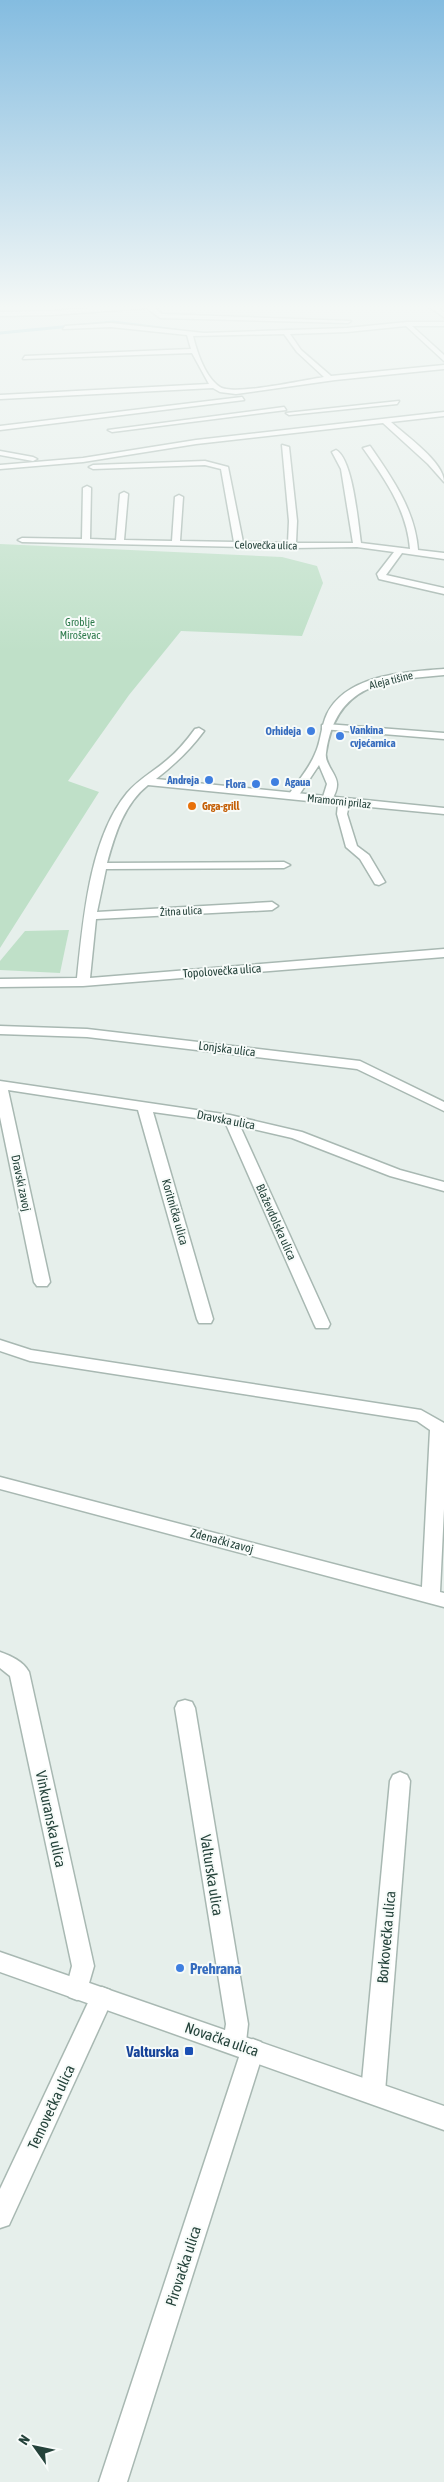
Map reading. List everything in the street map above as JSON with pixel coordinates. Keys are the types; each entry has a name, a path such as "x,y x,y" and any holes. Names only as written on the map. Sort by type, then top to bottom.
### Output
{"street":[{"path":"0,428 60,421"},
{"path":"112,430 196,421"},
{"path":"86,467 196,442 314,430 378,421"},
{"path":"385,421 431,462 444,480"},
{"path":"305,424 314,430"},
{"path":"285,447 293,521 292,546"},
{"path":"367,448 395,491 414,533 414,551"},
{"path":"0,452 49,463 86,467 205,463 224,467 239,545"},
{"path":"336,452 345,469 357,545"},
{"path":"0,467 49,463"},
{"path":"86,542 87,488"},
{"path":"120,543 124,494"},
{"path":"176,543 179,497"},
{"name":"Celovečka ulica","path":"22,540 292,546 357,545 401,549 444,556"},
{"path":"401,549 381,574 382,577 444,591"},
{"name":"Aleja tišine","path":"293,796 320,754 326,727 339,703 361,688 397,676 444,672"},
{"path":"326,727 444,736"},
{"path":"82,982 90,916 102,866 117,818 126,802 144,781 171,762 199,731"},
{"path":"320,754 332,784 326,800"},
{"name":"Mramorni prilaz","path":"144,781 444,811"},
{"path":"344,801 342,814 352,847 365,857 379,882"},
{"path":"102,866 284,866"},
{"name":"Žitna ulica","path":"90,916 272,906"},
{"name":"Topolovečka ulica","path":"0,983 82,982 444,954"},
{"name":"Lonjska ulica","path":"0,1030 87,1033 360,1065 444,1107"},
{"name":"Dravska ulica","path":"0,1085 230,1119 297,1135 396,1173 444,1187"},
{"name":"Dravski zavoj","path":"0,1085 42,1282"},
{"name":"Koritnička ulica","path":"144,1105 206,1319"},
{"name":"Blaževdolska ulica","path":"230,1119 322,1324"},
{"path":"0,1345 30,1355 411,1415 432,1422 439,1428 437,1599"},
{"name":"Zdenački zavoj","path":"0,1483 112,1511 437,1599"},
{"name":"Vinkuranska ulica","path":"0,1660 7,1662 19,1672 84,1966 77,1988"},
{"name":"Valturska ulica","path":"185,1708 237,2024 243,2046"},
{"name":"Borkovečka ulica","path":"373,2092 400,1782"},
{"name":"Novačka ulica","path":"0,1962 444,2118"},
{"name":"Temovečka ulica","path":"0,2216 102,1998"},
{"name":"Pirovačka ulica","path":"113,2482 243,2046"}],"green space":[{"name":"Groblje Miroševac","path":"0,544 282,557 317,566 323,583 302,636 181,631 129,695 68,781 99,792 0,948"},
{"path":"69,930 60,973 0,970 0,961 25,931"}],"place":[{"name":"Orhideja","path":"311,731"},
{"name":"Vankina cvjećarnica","path":"340,736"},
{"name":"Andreja","path":"209,780"},
{"name":"Agaua","path":"275,782"},
{"name":"Flora","path":"256,784"},
{"name":"Grga-grill","path":"192,806"},
{"name":"Prehrana","path":"180,1968"},
{"name":"Valturska","path":"189,2051"}]}
